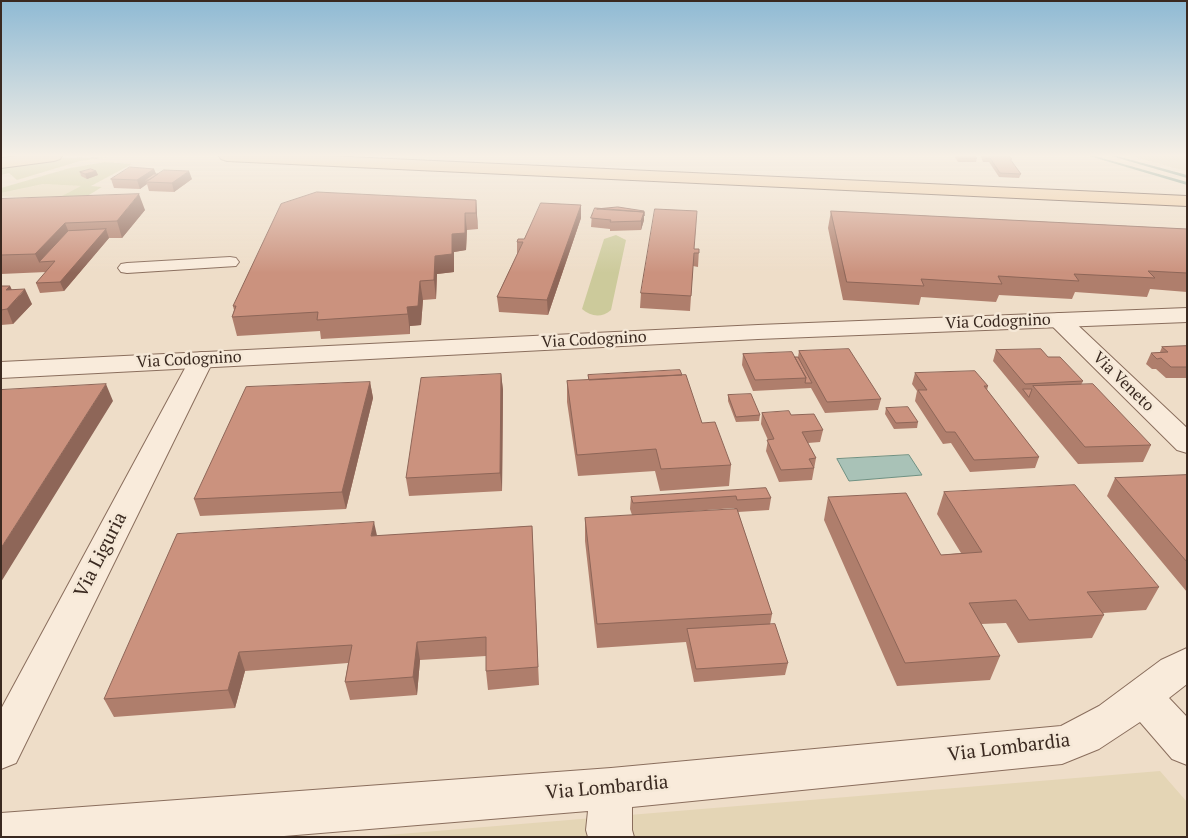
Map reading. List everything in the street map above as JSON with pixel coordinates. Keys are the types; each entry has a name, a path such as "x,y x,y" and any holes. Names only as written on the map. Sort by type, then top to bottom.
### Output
{"main road":[{"path":"1061,195 1187,201"}],"street":[{"path":"127,268 230,262"},
{"name":"Via Codognino","path":"1,370 738,333 1187,315"},
{"name":"Via Veneto","path":"1058,320 1187,444"},
{"name":"Via Liguria","path":"1,750 202,359"},
{"name":"Via Lombardia","path":"1,836 611,789 1062,745 1084,738 1112,721 1187,664"},
{"path":"1143,697 1187,746"},
{"path":"611,789 609,830 611,837"}],"shaded area":[{"path":"1,195 64,195 57,199"},
{"path":"64,195 89,195 84,198 60,197"},
{"path":"616,235 626,240 611,310 608,313 593,315 582,309 604,239"},
{"path":"909,455 922,475 849,481 837,459"},
{"path":"1160,771 1187,802 1187,837 364,837"}],"building":[{"path":"138,195 117,221 65,223 35,254 1,255 1,199"},
{"path":"308,195 379,195 476,200 476,213 465,213 465,233 452,234 452,254 435,256 434,280 420,281 418,306 407,307 408,314 317,320 318,312 232,317 236,306 233,306 281,204"},
{"path":"541,203 581,205 547,300 497,297 523,242 517,242 518,239 524,239"},
{"path":"618,207 644,211 644,212 597,209"},
{"path":"595,208 644,212 641,221 610,222 611,220 591,218"},
{"path":"655,209 697,211 694,249 699,249 699,253 694,253 691,296 641,293"},
{"path":"831,211 1187,229 1187,273 1148,271 1155,278 1074,274 1079,281 998,276 1002,284 921,279 924,286 847,282"},
{"path":"106,229 60,282 36,283 55,261 39,262 68,231"},
{"path":"1,286 10,286 6,290 25,289 7,309 1,310"},
{"path":"1187,346 1187,367 1171,367 1161,358 1157,359 1151,353 1168,352 1162,347"},
{"path":"849,349 881,399 827,402 799,351"},
{"path":"1041,349 1048,357 1060,357 1083,381 1025,384 996,350"},
{"path":"792,352 806,378 755,380 743,354"},
{"path":"795,357 798,357 812,383 805,383 806,378"},
{"path":"680,370 682,375 589,380 588,375"},
{"path":"975,371 988,386 984,386 1039,457 974,460 955,432 946,432 918,390 927,390 915,373"},
{"path":"501,374 500,473 406,478 421,378"},
{"path":"686,375 702,423 715,422 731,465 661,469 656,449 577,455 567,381"},
{"path":"370,382 342,492 194,499 246,387"},
{"path":"106,384 1,548 1,390"},
{"path":"1093,384 1151,445 1085,447 1033,386"},
{"path":"1023,389 1032,389 1029,397"},
{"path":"751,394 760,415 736,417 728,395"},
{"path":"908,407 918,422 896,423 886,408"},
{"path":"789,411 791,415 814,414 823,430 802,432 816,458 809,459 814,468 781,470 767,440 774,439 762,413"},
{"path":"1187,475 1187,562 1115,478"},
{"path":"1075,485 1159,587 1087,592 1104,615 1029,620 1016,600 969,603 1000,656 905,663 828,497 906,493 941,555 982,552 944,492"},
{"path":"766,488 771,498 737,500 736,496 633,503 631,497"},
{"path":"737,509 772,614 597,624 585,518"},
{"path":"374,522 371,536 532,526 538,667 486,671 486,637 417,642 413,677 345,682 352,645 239,652 228,690 104,699 177,534"},
{"path":"775,624 788,663 696,669 687,629"}]}
